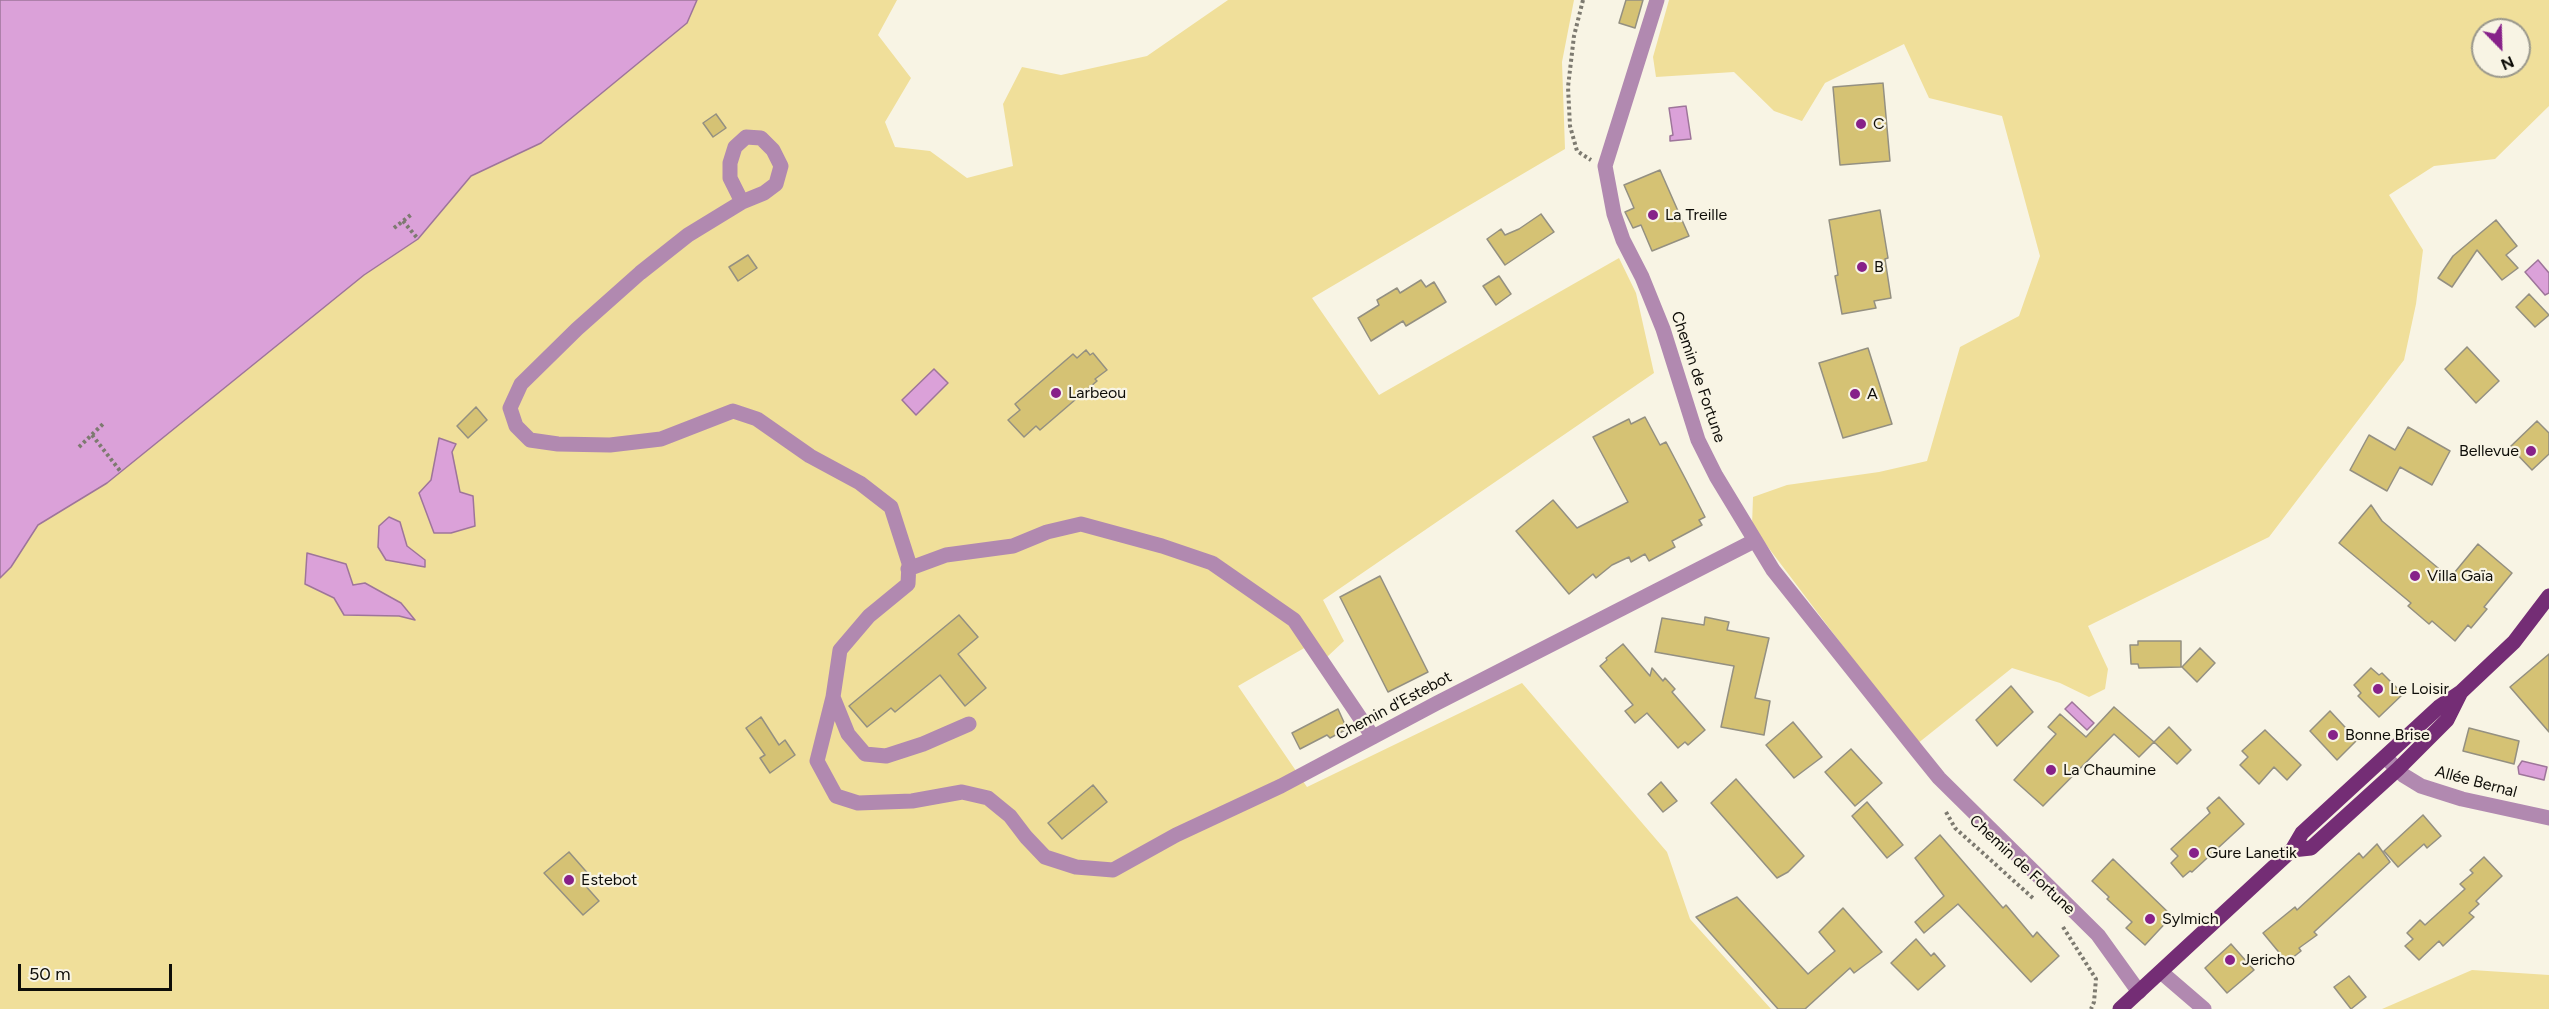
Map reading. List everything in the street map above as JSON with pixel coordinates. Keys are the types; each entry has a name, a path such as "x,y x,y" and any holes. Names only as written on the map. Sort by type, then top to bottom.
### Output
{"main road":[{"path":"2120,1009 2292,850 2302,833 2439,707 2461,692 2514,642 2549,596"},
{"path":"2292,850 2311,848 2398,769 2447,720 2461,692"}],"street":[{"name":"Chemin de Fortune","path":"1657,0 1605,166 1614,213 1623,240 1664,329 1698,440 1755,541 1780,579 1939,778 2098,935 2139,992"},
{"path":"742,202 688,235 640,273 521,384 510,408 516,426 530,440 558,444 610,445 661,439 733,411 757,419 810,456 860,483 891,507 908,569 908,584 869,616 840,650 833,697 848,734 865,754 886,756 969,724"},
{"path":"908,569 946,555 1013,546 1047,532 1081,524 1162,546 1212,563 1294,620 1373,737"},
{"name":"Chemin d'Estebot","path":"833,697 817,761 836,796 858,803 912,801 962,792 988,798 1010,816 1045,857 1076,867 1113,870 1176,835 1281,786 1755,541"},
{"name":"Allée Bernal","path":"2385,757 2403,775 2421,786 2462,799 2549,818"},
{"path":"2161,972 2204,1009"}],"path":[{"path":"1583,0 1574,36 1568,87 1570,126 1577,151 1605,166"},
{"path":"394,228 412,214"},
{"path":"403,221 418,239"},
{"path":"79,447 104,424"},
{"path":"92,435 121,472"},
{"name":"Chemin de Fortune","path":"1944,808 1955,828 2034,900"},
{"name":"Chemin de Fortune","path":"2060,922 2096,980 2091,1009"}],"shaded area":[{"path":"0,0 697,0 687,23 541,143 471,176 418,239 364,275 107,483 38,525 11,567 0,578"},
{"path":"697,0 897,0 878,35 911,78 885,122 895,147 930,151 967,178 1013,166 1003,104 1022,67 1061,75 1147,56 1228,0 1574,0 1562,62 1565,149 1312,298 1379,395 1619,258 1636,293 1654,373 1323,600 1344,641 1327,657 1313,643 1238,686 1307,787 1522,683 1667,852 1690,919 1771,1009 0,1009 0,578 11,567 38,525 107,483 364,275 418,239 471,176 541,143 687,23"},
{"path":"1669,0 2549,0 2549,106 2495,159 2434,166 2389,195 2423,250 2416,304 2404,360 2269,537 2088,626 2108,669 2105,689 2089,697 2060,683 2012,668 1917,744 1752,526 1753,497 1787,485 1879,472 1927,461 1960,347 2019,316 2040,256 2002,116 1929,98 1904,44 1825,83 1802,121 1774,111 1734,72 1656,77 1653,57"},
{"path":"1686,106 1691,139 1670,141 1670,136 1673,135 1669,108"},
{"path":"2538,260 2549,273 2549,293 2545,295 2525,272"},
{"path":"934,369 948,383 916,415 902,400"},
{"path":"439,438 456,444 452,452 460,492 473,496 475,526 451,533 434,533 419,493 431,480"},
{"path":"389,517 400,522 407,546 425,560 425,567 386,560 378,547 379,526"},
{"path":"307,553 346,564 353,585 365,583 401,603 415,620 399,616 344,615 334,598 305,584"},
{"path":"2072,702 2094,723 2087,730 2065,709"},
{"path":"2522,761 2547,767 2544,780 2519,774 2518,767"},
{"path":"2472,970 2549,975 2549,1009 2382,1009"}],"building":[{"path":"1626,0 1643,0 1635,28 1619,23"},
{"name":"C","path":"1883,83 1890,161 1840,165 1833,87"},
{"path":"716,114 726,128 713,137 703,123"},
{"name":"La Treille","path":"1660,170 1689,236 1652,251 1641,225 1633,228 1625,212 1634,208 1624,185"},
{"name":"B","path":"1880,210 1888,258 1885,259 1891,298 1874,301 1876,308 1842,314 1829,220"},
{"path":"1541,214 1554,232 1505,265 1487,239 1501,229 1505,235 1519,229"},
{"path":"2496,220 2517,246 2506,255 2518,268 2502,280 2477,250 2452,287 2438,278 2453,256"},
{"path":"748,255 757,268 738,281 729,267"},
{"path":"1499,276 1511,294 1496,305 1483,286"},
{"path":"1421,280 1426,287 1434,282 1446,302 1406,326 1403,321 1371,341 1358,318 1379,305 1377,300 1397,288 1400,293"},
{"path":"2529,294 2549,315 2535,327 2516,307"},
{"path":"2467,347 2499,381 2476,403 2445,369"},
{"name":"A","path":"1868,348 1892,424 1843,438 1819,363"},
{"name":"Larbeou","path":"1086,350 1090,355 1093,353 1107,370 1040,430 1036,426 1024,437 1008,420 1020,410 1015,404 1073,354 1077,358"},
{"path":"476,407 487,420 468,438 457,426"},
{"path":"1645,417 1660,445 1666,442 1705,517 1699,520 1702,525 1672,541 1675,547 1649,561 1645,554 1631,562 1629,557 1612,565 1596,578 1593,574 1569,594 1516,531 1553,500 1577,528 1628,502 1593,437 1629,419 1631,424"},
{"name":"Bellevue","path":"2537,421 2549,433 2549,454 2532,470 2510,447"},
{"path":"2408,427 2450,451 2432,485 2400,467 2387,491 2350,470 2369,435 2395,450"},
{"name":"Villa Gaïa","path":"2371,505 2382,521 2450,578 2478,544 2512,573 2484,607 2487,609 2471,628 2468,625 2455,641 2432,621 2429,624 2408,606 2411,603 2339,543"},
{"path":"1380,576 1428,672 1388,692 1340,597"},
{"path":"959,615 978,637 958,654 986,688 965,706 940,675 895,712 891,708 867,727 849,706"},
{"path":"1705,617 1729,622 1727,630 1769,638 1755,698 1770,701 1764,735 1721,727 1734,666 1655,652 1662,618 1704,625"},
{"path":"2138,641 2181,641 2181,667 2139,668 2138,664 2131,664 2130,645 2138,645"},
{"path":"1623,644 1650,676 1652,668 1663,681 1665,678 1675,689 1672,692 1705,730 1688,745 1685,742 1678,748 1647,713 1635,723 1625,711 1633,705 1600,666"},
{"path":"2200,648 2215,663 2197,682 2182,667"},
{"path":"2549,654 2549,732 2510,687"},
{"name":"Le Loisir","path":"2371,668 2379,675 2382,673 2403,694 2379,717 2358,696 2361,693 2354,685"},
{"path":"2011,686 2033,712 1997,746 1976,720"},
{"path":"2114,707 2154,742 2139,757 2114,734 2043,806 2014,780 2056,734 2048,727 2060,714 2086,737"},
{"path":"1338,709 1347,729 1330,738 1327,735 1300,749 1292,733"},
{"name":"Bonne Brise","path":"2330,711 2357,740 2337,760 2310,731"},
{"path":"761,717 779,745 785,740 795,755 770,773 760,758 765,755 746,728"},
{"path":"1793,722 1822,757 1794,778 1766,745"},
{"path":"2169,727 2191,750 2177,764 2154,742"},
{"path":"2469,728 2519,741 2514,764 2463,751"},
{"path":"2265,730 2301,765 2287,780 2274,767 2259,784 2240,765 2248,757 2242,751"},
{"path":"1851,749 1882,783 1855,806 1825,772"},
{"path":"1736,779 1804,856 1788,872 1777,878 1711,803"},
{"path":"1661,782 1677,801 1663,812 1648,794"},
{"path":"1093,785 1107,802 1062,839 1048,823"},
{"path":"2219,797 2244,824 2192,872 2190,871 2183,877 2171,863 2178,856 2171,849 2210,813 2207,808"},
{"path":"1867,802 1903,845 1887,858 1852,816"},
{"path":"2423,815 2441,836 2427,848 2424,844 2398,867 2384,851"},
{"path":"1940,835 2003,908 2006,905 2033,937 2037,932 2059,956 2031,982 1958,904 1924,933 1915,922 1944,896 1915,858"},
{"path":"2377,844 2390,862 2314,932 2317,935 2299,948 2301,951 2287,962 2263,933 2295,907 2297,910 2359,853 2363,858"},
{"name":"Estebot","path":"569,852 591,877 583,883 599,901 583,915 544,873"},
{"path":"2484,857 2502,876 2476,901 2479,904 2469,913 2474,917 2443,946 2439,941 2419,960 2405,946 2413,939 2407,933 2420,920 2425,925 2465,889 2460,884 2473,873 2470,870"},
{"path":"2113,859 2172,916 2145,945 2126,928 2132,922 2107,899 2109,897 2092,881"},
{"path":"1737,897 1808,974 1835,951 1819,932 1843,908 1882,952 1854,973 1850,968 1805,1009 1778,1009 1696,917"},
{"path":"1916,939 1931,956 1934,953 1945,966 1918,990 1891,963"},
{"name":"Jericho","path":"2231,944 2254,970 2227,993 2205,968"},
{"path":"2349,976 2366,997 2351,1009 2334,987"}],"place":[{"name":"C","path":"1861,124"},
{"name":"La Treille","path":"1653,215"},
{"name":"B","path":"1862,267"},
{"name":"Larbeou","path":"1056,393"},
{"name":"A","path":"1855,394"},
{"name":"Bellevue","path":"2531,451"},
{"name":"Villa Gaïa","path":"2415,576"},
{"name":"Le Loisir","path":"2378,689"},
{"name":"Bonne Brise","path":"2333,735"},
{"name":"La Chaumine","path":"2051,770"},
{"name":"Gure Lanetik","path":"2194,853"},
{"name":"Estebot","path":"569,880"},
{"name":"Sylmich","path":"2150,919"},
{"name":"Jericho","path":"2230,960"}]}
